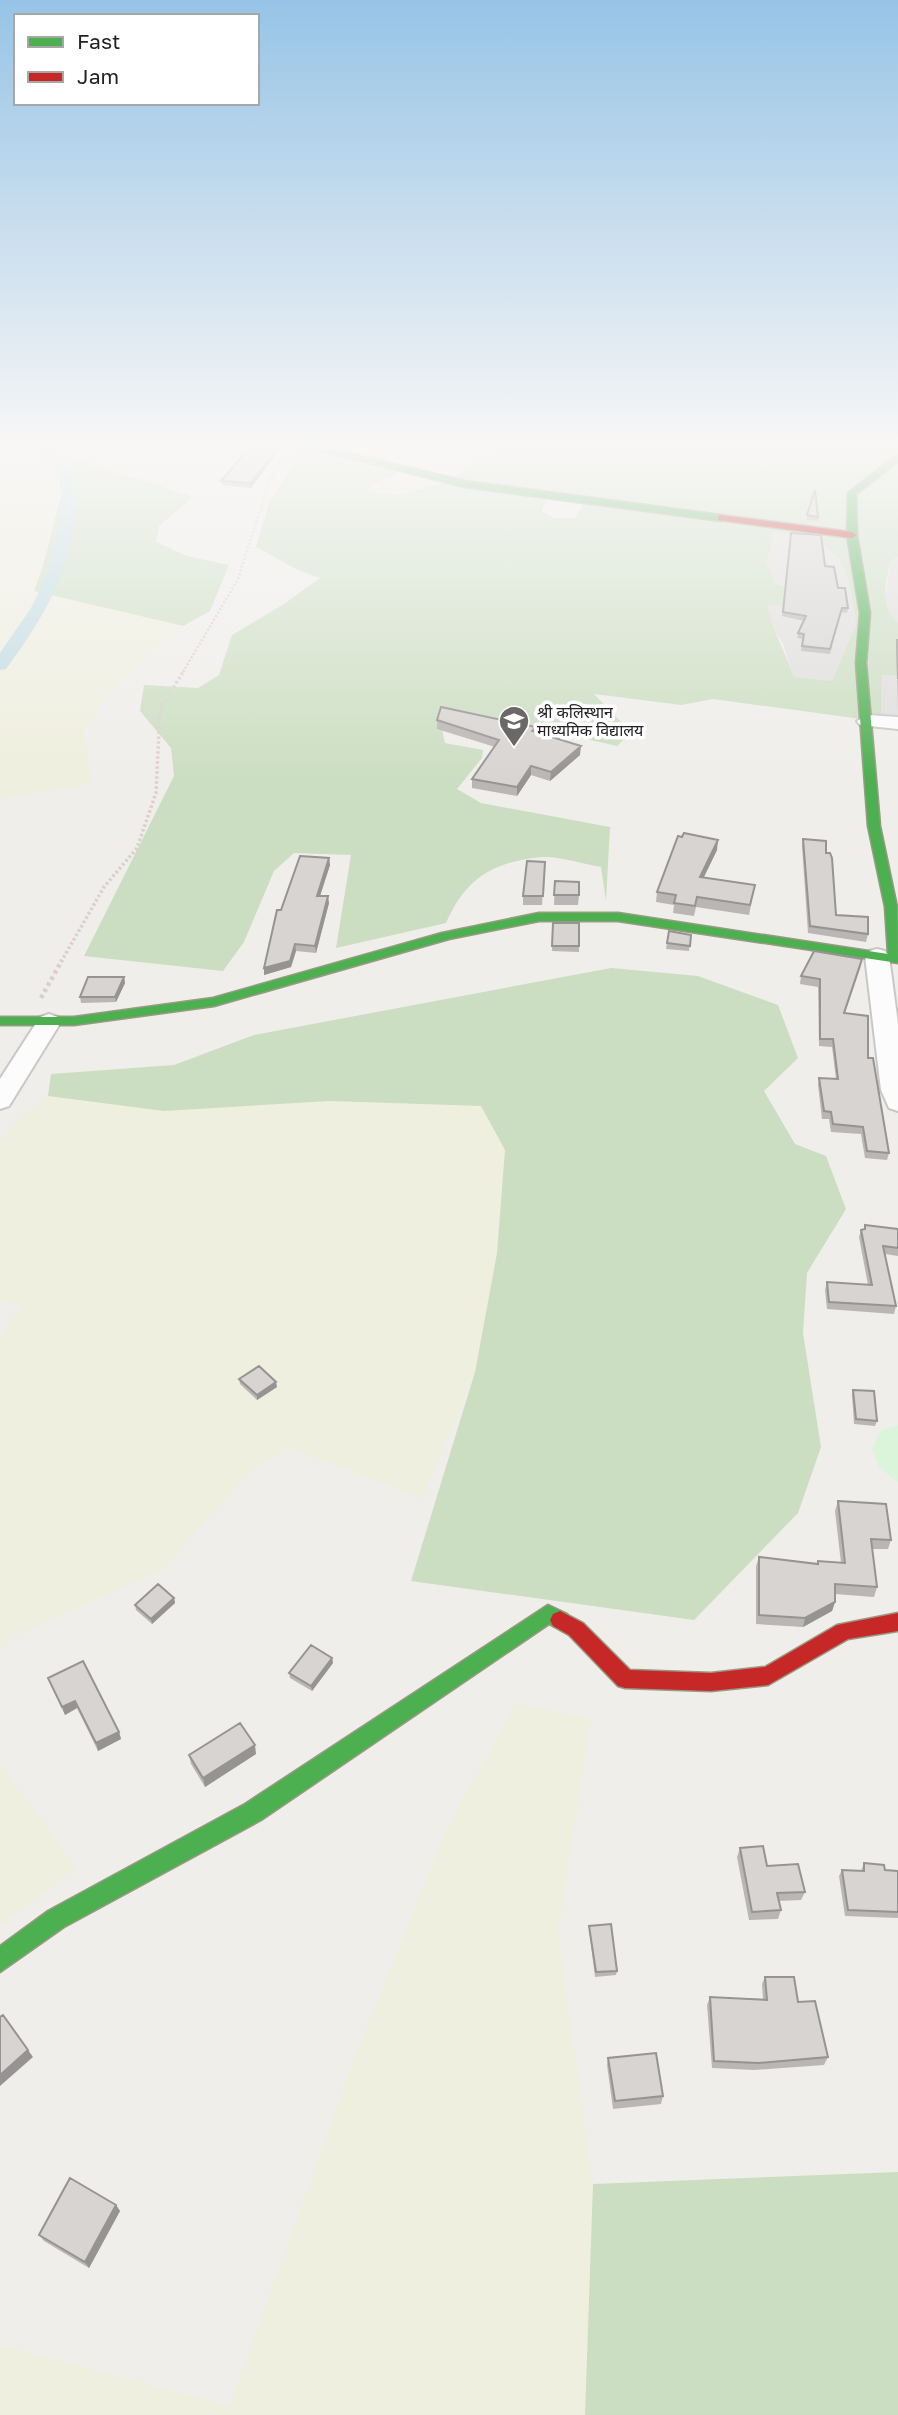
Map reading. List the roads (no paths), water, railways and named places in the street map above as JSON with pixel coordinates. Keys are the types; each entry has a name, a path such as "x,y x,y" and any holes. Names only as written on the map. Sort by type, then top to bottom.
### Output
{"street":[{"path":"856,557 865,613 861,663 874,825 891,907 894,1090 898,1102"},
{"path":"867,721 898,723"},
{"path":"0,1021 39,1021 214,1002 286,984 447,936 538,917 618,916 890,958"},
{"path":"0,1100 39,1021"},
{"path":"0,1960 56,1919 253,1812 548,1614 576,1629 625,1679 711,1682 768,1676 844,1631 898,1622"}],"waterway":[{"path":"0,665 40,608 61,557"}],"place":[{"name":"श्री कलिस्थान माध्यमिक विद्यालय","path":"514,748"}]}
